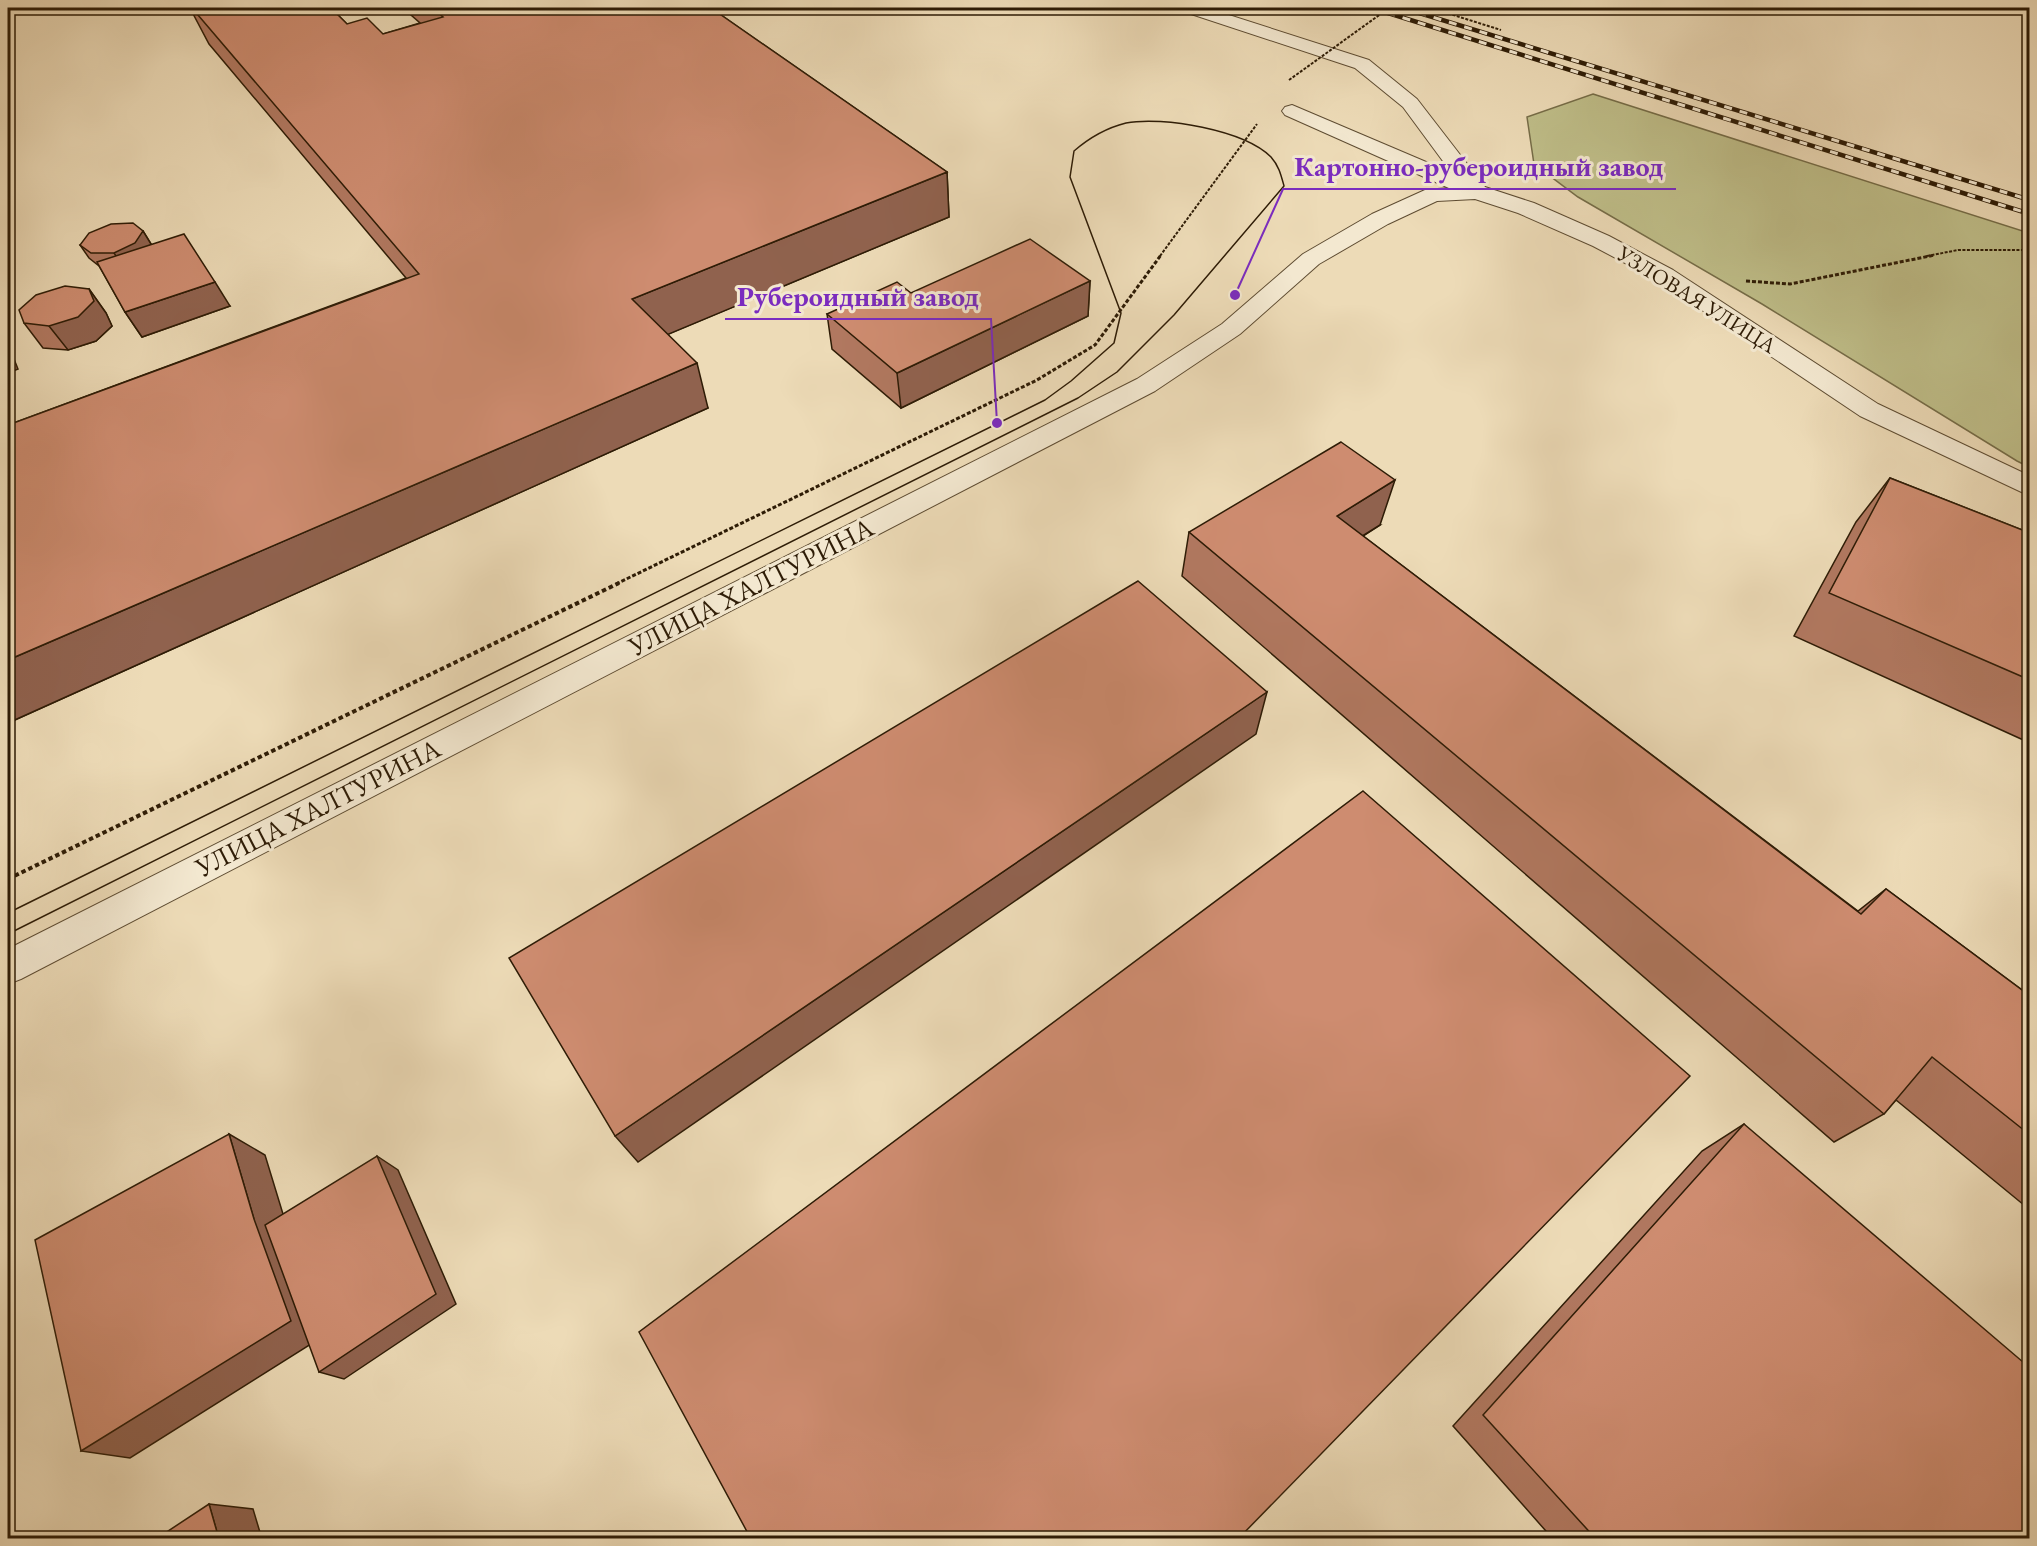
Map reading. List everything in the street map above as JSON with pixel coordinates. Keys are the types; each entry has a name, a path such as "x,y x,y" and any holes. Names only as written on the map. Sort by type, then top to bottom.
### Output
{"street":[{"path":"1191,8 1362,64 1410,103 1477,192"},
{"name":"УЗЛОВАЯ УЛИЦА","path":"1292,111 1477,192 1537,212 1601,241 1665,275 1869,410 2030,487"},
{"name":"УЛИЦА ХАЛТУРИНА","path":"8,967 1146,385 1231,329 1311,259 1380,219 1433,195 1477,192"}],"path":[{"path":"1289,80 1389,8"},
{"path":"1431,8 1501,30"},
{"path":"8,879 1037,380 1095,345 1262,117"},
{"path":"1744,281 1790,284 1958,250 2030,250"}],"shaded area":[{"path":"1593,94 2029,233 2029,467 1762,304 1578,197 1534,164 1527,117"}],"building":[{"path":"192,8 331,8 347,24 367,18 383,34 443,17 433,8 711,8 947,172 632,299 697,363 8,660 8,425 419,274"},
{"path":"133,223 143,231 135,243 114,253 91,253 80,245 89,233 111,224"},
{"path":"184,234 215,282 125,312 97,262"},
{"path":"1030,239 1090,281 897,373 827,314 897,282 911,293"},
{"path":"65,286 89,289 94,301 78,317 49,326 24,323 19,310 36,295"},
{"path":"1341,442 1395,480 1337,516 1861,914 1886,889 2030,996 2030,1135 1932,1057 1884,1114 1189,532"},
{"path":"1890,478 2030,533 2030,680 1829,593"},
{"path":"1138,581 1267,692 615,1136 509,958"},
{"path":"1363,791 1690,1076 1238,1539 751,1539 639,1332"},
{"path":"1744,1124 2030,1368 2030,1539 1596,1539 1483,1415"},
{"path":"229,1134 254,1219 291,1321 81,1451 35,1240"},
{"path":"377,1156 436,1294 319,1372 265,1225"},
{"path":"209,1504 219,1539 156,1539"}],"tram line":[{"path":"8,913 1045,400 1071,381 1114,343 1121,313 1070,177 1074,151 1092,138 1126,123 1142,121 1181,124 1202,127 1242,139 1259,148 1276,164 1284,186 1174,315 1117,372 1078,398 8,934"}],"railway":[{"path":"1372,8 2030,214"},
{"path":"1403,8 2030,200"}],"place":[{"name":"Картонно-рубероидный завод","path":"1235,295"},
{"name":"Рубероидный завод","path":"997,423"}]}
